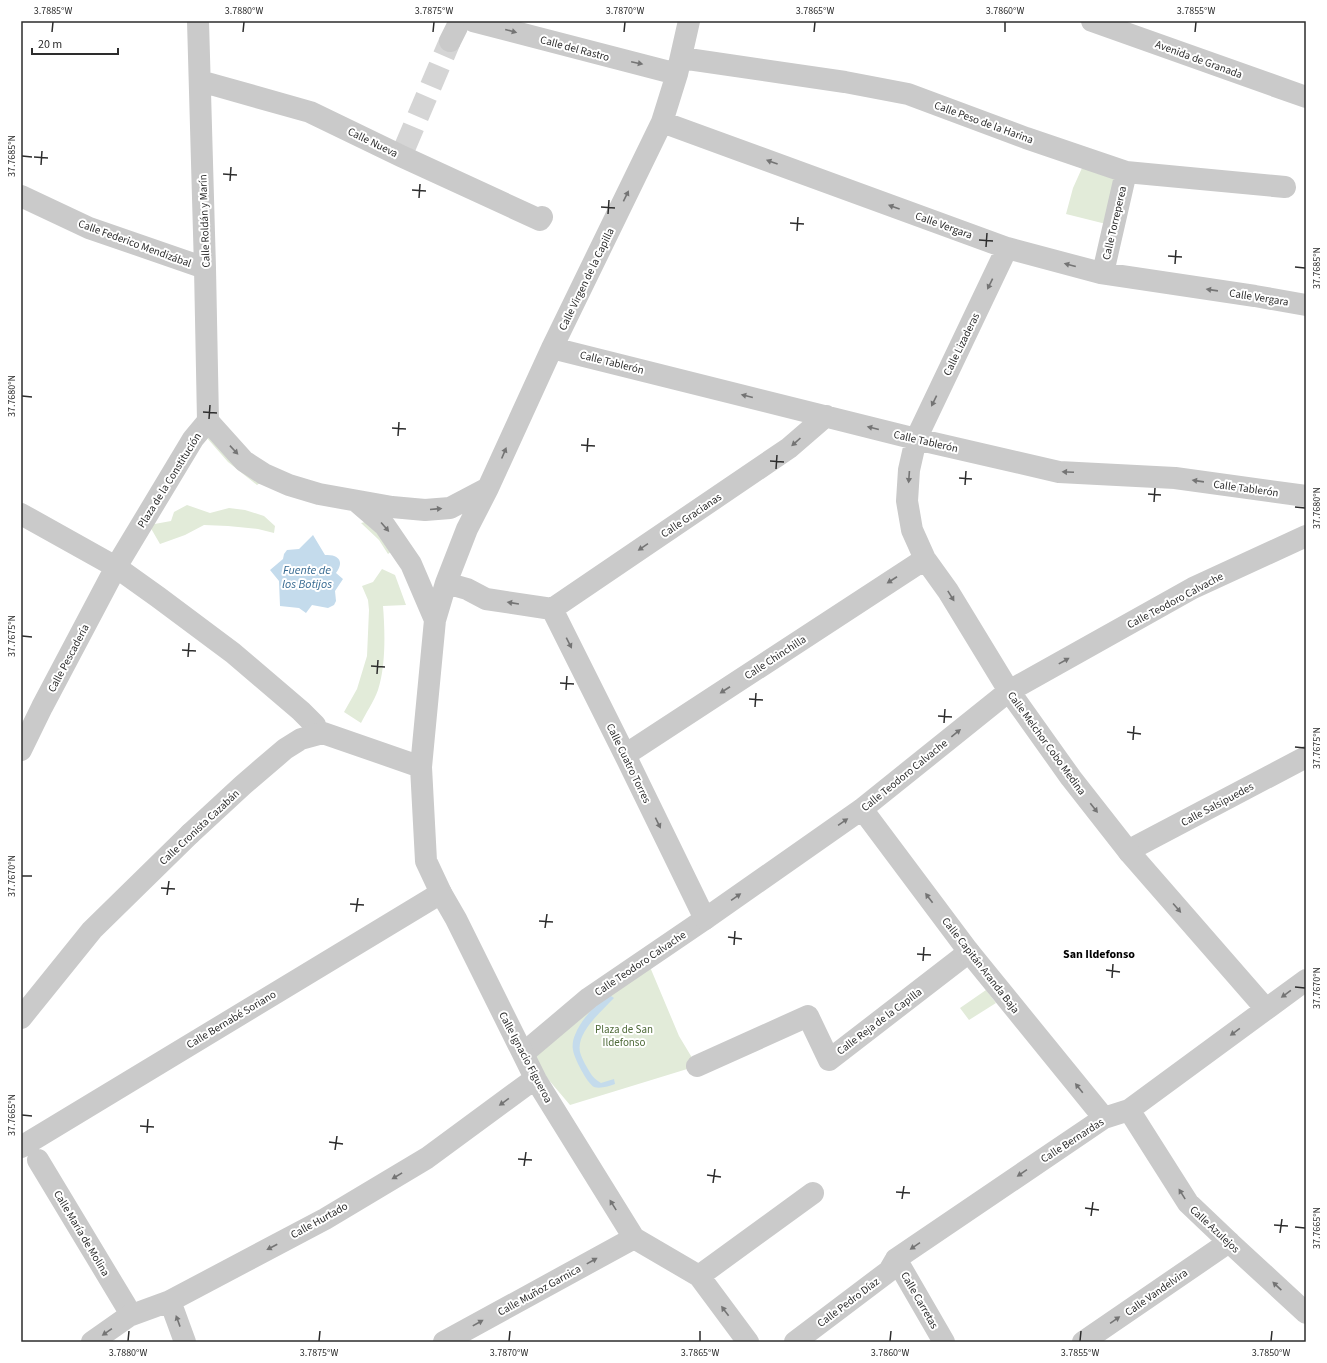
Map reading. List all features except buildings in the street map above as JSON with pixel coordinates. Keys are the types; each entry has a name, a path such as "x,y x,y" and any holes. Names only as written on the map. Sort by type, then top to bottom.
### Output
{"street":[{"name":"Calle Roldán y Marín","path":"198,21 208,421"},
{"name":"Calle Virgen de la Capilla","path":"488,488 552,348 662,122 679,66 689,21"},
{"name":"Avenida de Granada","path":"1092,21 1306,97"},
{"name":"Calle del Rastro","path":"460,29 679,66"},
{"name":"Calle Peso de la Harina","path":"679,66 845,82 908,94 1026,138 1126,172 1285,187"},
{"name":"Calle Nueva","path":"200,81 310,112 403,152 540,220"},
{"name":"Calle Vergara","path":"662,122 1007,248 1101,273 1306,305"},
{"name":"Calle Torreperea","path":"1101,273 1105,264 1126,172"},
{"name":"Calle Federico Mendizábal","path":"21,196 89,228 205,268"},
{"name":"Calle Lizaderas","path":"916,439 1007,248"},
{"name":"Calle Tablerón","path":"552,348 916,439 1059,472 1175,478 1306,496"},
{"name":"Calle Gracianas","path":"552,609 789,448 826,416"},
{"name":"Plaza de la Constitución","path":"116,567 193,439 208,421 244,461 264,474 289,485 319,494 392,507 425,510 450,508 488,488"},
{"name":"Calle Melchor Cobo Medina","path":"916,439 909,470 907,501 912,530 925,559 948,591 1009,691 1071,778 1128,852 1266,1009"},
{"path":"435,620 446,583 467,529 488,488"},
{"path":"356,501 385,526 411,564 435,620"},
{"path":"21,514 116,567 233,653 301,711 315,725"},
{"name":"Calle Teodoro Calvache","path":"525,1052 589,998 862,809 1009,691 1193,588 1306,536"},
{"name":"Calle Chinchilla","path":"625,755 925,559"},
{"name":"Calle Pescadería","path":"21,750 116,567"},
{"path":"446,583 467,589 486,598 552,609"},
{"name":"Calle Cuatro Torres","path":"552,609 625,755 704,919"},
{"name":"Calle Ignacio Figueroa","path":"435,620 421,767 426,860 536,1080 634,1238"},
{"name":"Calle Cronista Cazabán","path":"21,1018 92,930 190,834 285,749 301,739 323,734 421,767"},
{"name":"Calle Salsipuedes","path":"1128,852 1306,757"},
{"name":"Calle Capitán Aranda Baja","path":"862,809 969,952 1104,1118"},
{"name":"Calle Bernabé Soriano","path":"29,1153 441,892"},
{"name":"Calle Reja de la Capilla","path":"697,1066 808,1016 829,1060 969,952"},
{"name":"Calle Bernardas","path":"896,1259 1104,1118 1129,1110 1306,980"},
{"name":"Calle Hurtado","path":"92,1342 129,1316 170,1301 324,1219 427,1158 529,1083 536,1080"},
{"name":"Calle Azulejos","path":"1129,1110 1188,1203 1228,1242 1306,1313"},
{"name":"Calle María de Molina","path":"29,1153 126,1306"},
{"path":"699,1276 813,1193"},
{"path":"634,1238 699,1276 748,1342"},
{"name":"Calle Muñoz Garnica","path":"444,1342 634,1238"},
{"name":"Calle Vandelvira","path":"1083,1342 1228,1242"},
{"name":"Calle Pedro Díaz","path":"795,1342 889,1271 896,1259"},
{"name":"Calle Carretas","path":"896,1259 944,1342"},
{"path":"170,1301 185,1342"}],"green space":[{"path":"1082,168 1122,178 1110,225 1066,214 1073,188"},
{"path":"208,433 261,482 257,485 228,462 207,438"},
{"path":"187,505 210,513 229,508 245,510 264,516 275,526 274,533 258,529 204,525 185,535 160,544 149,525 171,521 174,512"},
{"path":"365,522 378,534 392,551 388,554 379,540 361,523"},
{"path":"382,569 395,575 406,605 383,606 384,648 381,681 372,703 361,723 344,712 357,689 367,656 369,610 368,600 362,586 373,582"},
{"name":"Plaza de San Ildefonso","path":"650,967 679,1036 697,1066 570,1105 525,1052"},
{"path":"986,990 996,1003 969,1020 960,1008"}],"water":[{"name":"Fuente de los Botijos","path":"313,535 325,555 337,557 339,559 340,565 336,573 343,579 335,591 336,601 334,605 328,608 312,605 306,613 299,608 280,606 279,581 270,570 283,559 287,550 299,549"},
{"path":"608,994 614,998 591,1022 582,1037 580,1044 582,1058 595,1079 601,1083 614,1079 615,1084 597,1088 591,1085 581,1070 574,1054 573,1042 578,1029 585,1018"}],"tunnel":[{"path":"405,147 450,41"}],"district":[{"name":"San Ildefonso","path":"1099,954"}]}
